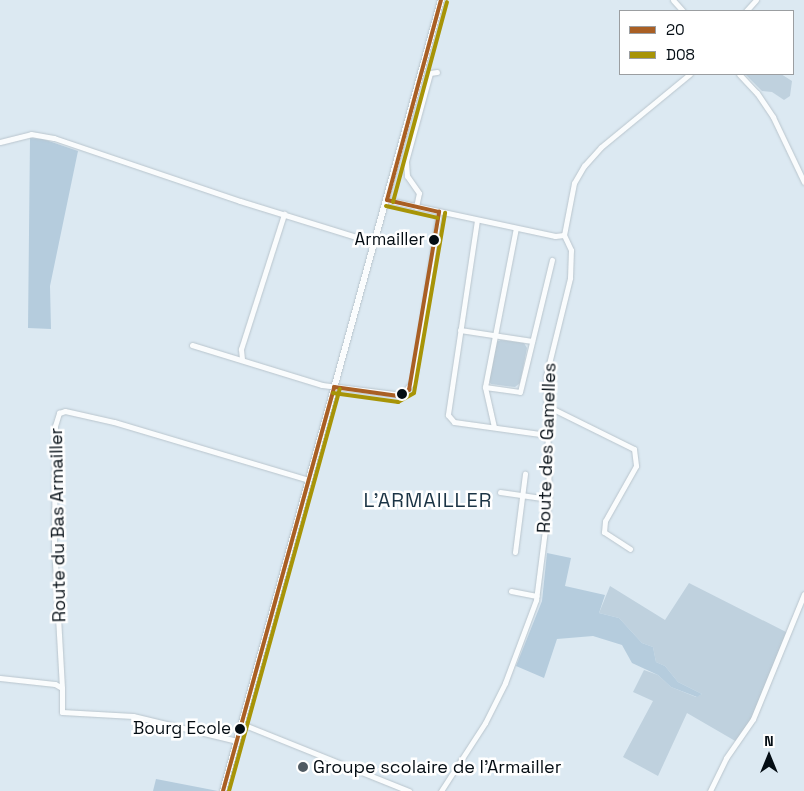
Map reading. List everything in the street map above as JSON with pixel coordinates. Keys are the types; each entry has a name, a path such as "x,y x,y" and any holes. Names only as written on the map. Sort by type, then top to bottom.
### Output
{"main road":[{"path":"223,791 308,480 376,243 441,0"}],"street":[{"path":"674,0 682,10"},
{"path":"747,10 756,0"},
{"path":"416,207 419,193 407,176 406,161 430,73 437,72"},
{"path":"387,200 554,236 564,235 572,192 584,166 601,147 689,75"},
{"path":"740,75 757,93 773,117 804,182"},
{"path":"0,142 31,134 54,138 376,243"},
{"path":"192,345 334,387 392,396 402,395 409,390 439,212"},
{"path":"242,359 241,349 284,214"},
{"path":"476,220 448,408 450,420 547,435"},
{"path":"494,427 484,387 516,228"},
{"name":"Route des Gamelles","path":"440,791 485,723 505,683 536,596 549,499 547,435 548,359 570,278 571,250 564,235"},
{"path":"484,387 520,392 552,260"},
{"path":"460,330 532,341"},
{"path":"547,406 634,449 636,466 605,521 604,532 630,549"},
{"name":"Route du Bas Armailler","path":"62,688 54,544 55,426 59,413 65,411 114,422 308,480"},
{"path":"515,552 524,496 525,474"},
{"path":"500,492 549,499"},
{"path":"511,591 536,596"},
{"path":"710,791 726,758 753,719 804,594"},
{"path":"0,678 55,684 62,688 62,712 133,716 237,741"},
{"path":"242,724 266,732 409,791"}],"shaded area":[{"path":"746,75 783,75 792,81 790,96 784,100 772,92 762,91"},
{"path":"30,138 43,139 78,151 50,286 51,329 28,328"},
{"path":"501,340 524,343 527,348 520,383 515,387 491,384 488,380 496,342"},
{"path":"547,553 571,558 565,586 605,595 599,613 619,618 642,643 653,647 656,662 665,666 678,682 702,694 697,697 671,687 658,675 632,663 622,645 593,636 557,639 544,678 516,666 542,601"},
{"path":"689,583 788,633 753,719 737,742 687,713 658,776 623,757 653,701 633,692 644,670 658,675 671,687 696,697 702,694 678,682 665,666 656,662 653,647 642,643 619,618 599,613 610,586 665,620"},
{"path":"156,779 218,791 153,791"}],"transit line":[{"name":"20","path":"387,200 441,0"},
{"name":"D08","path":"393,202 447,2"},
{"name":"20","path":"387,200 439,212"},
{"name":"D08","path":"386,206 438,218"},
{"name":"20","path":"334,387 398,396 409,390 439,212"},
{"name":"D08","path":"333,393 398,402 414,393 445,213"},
{"name":"20","path":"223,791 334,387"},
{"name":"D08","path":"229,791 340,389"}],"place":[{"name":"Armailler","path":"434,240"},
{"name":"Bourg Ecole","path":"240,729"},
{"name":"Groupe scolaire de l'Armailler","path":"303,767"}],"district":[{"name":"L'ARMAILLER","path":"428,500"}]}
